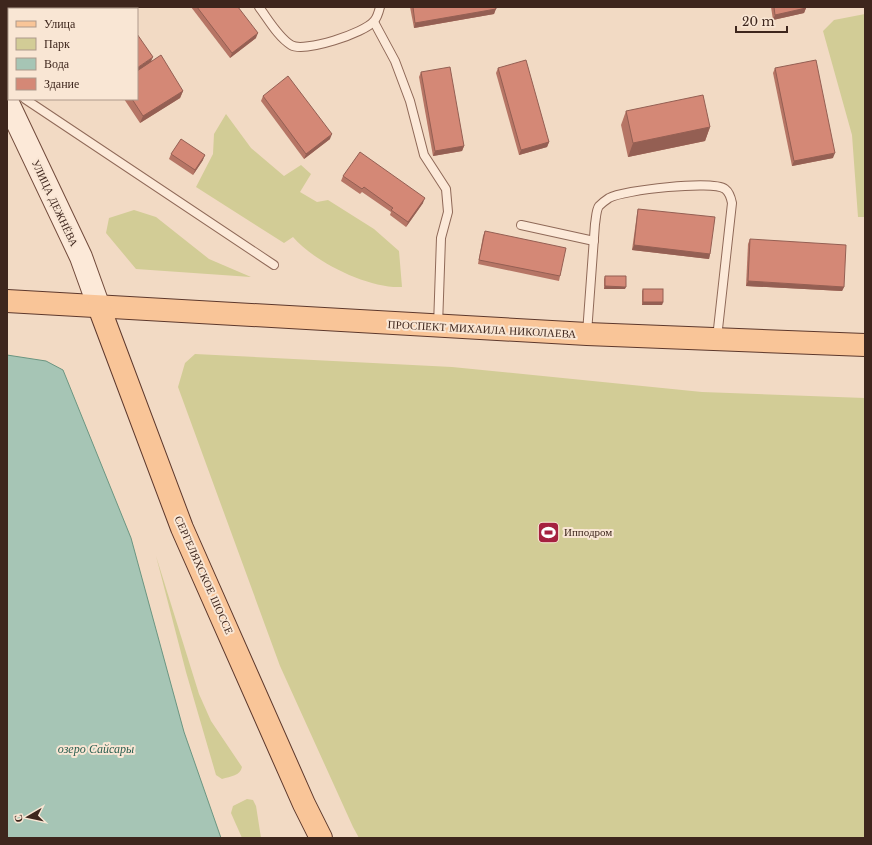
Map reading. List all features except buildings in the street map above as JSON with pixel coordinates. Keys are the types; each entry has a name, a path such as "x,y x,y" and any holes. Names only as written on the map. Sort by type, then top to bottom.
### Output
{"main road":[{"name":"УЛИЦА ДЕЖНЁВА","path":"7,101 81,257 99,307"},
{"name":"ПРОСПЕКТ МИХАИЛА НИКОЛАЕВА","path":"7,301 587,334 865,345"},
{"name":"СЕРГЕЛЯХСКОЕ ШОССЕ","path":"99,307 182,528 304,804 321,838"}],"lane":[{"path":"259,7 284,40 292,46 303,48 349,36 374,22 380,7"},
{"path":"374,22 395,61 410,101 424,156 446,189 448,212 441,238 438,326"},
{"path":"26,100 274,265"},
{"path":"587,334 594,241 599,206 609,198 642,190 696,186 718,187 725,189 730,195 732,203 717,340"},
{"path":"521,225 594,241"}],"green space":[{"path":"865,14 865,217 858,217 852,135 823,31 834,20"},
{"path":"226,114 251,148 284,176 301,165 311,174 300,192 317,202 328,200 374,229 399,251 402,287 374,284 343,272 314,256 293,237 284,243 196,187 213,154 214,134"},
{"path":"134,210 156,217 209,259 251,277 136,269 106,233 109,218"},
{"name":"Ипподром","path":"195,354 452,367 702,392 865,398 865,838 359,838 280,666 178,387 185,363"},
{"path":"156,556 199,694 211,721 242,767 237,774 232,776 222,779 216,775 186,672"},
{"path":"247,799 253,800 256,806 261,838 242,838 231,813 233,806"}],"water":[{"name":"озеро Сайсары","path":"7,355 46,361 63,370 131,538 184,732 221,838 7,838"}],"place":[{"name":"Ипподром","path":"548,532"}]}
